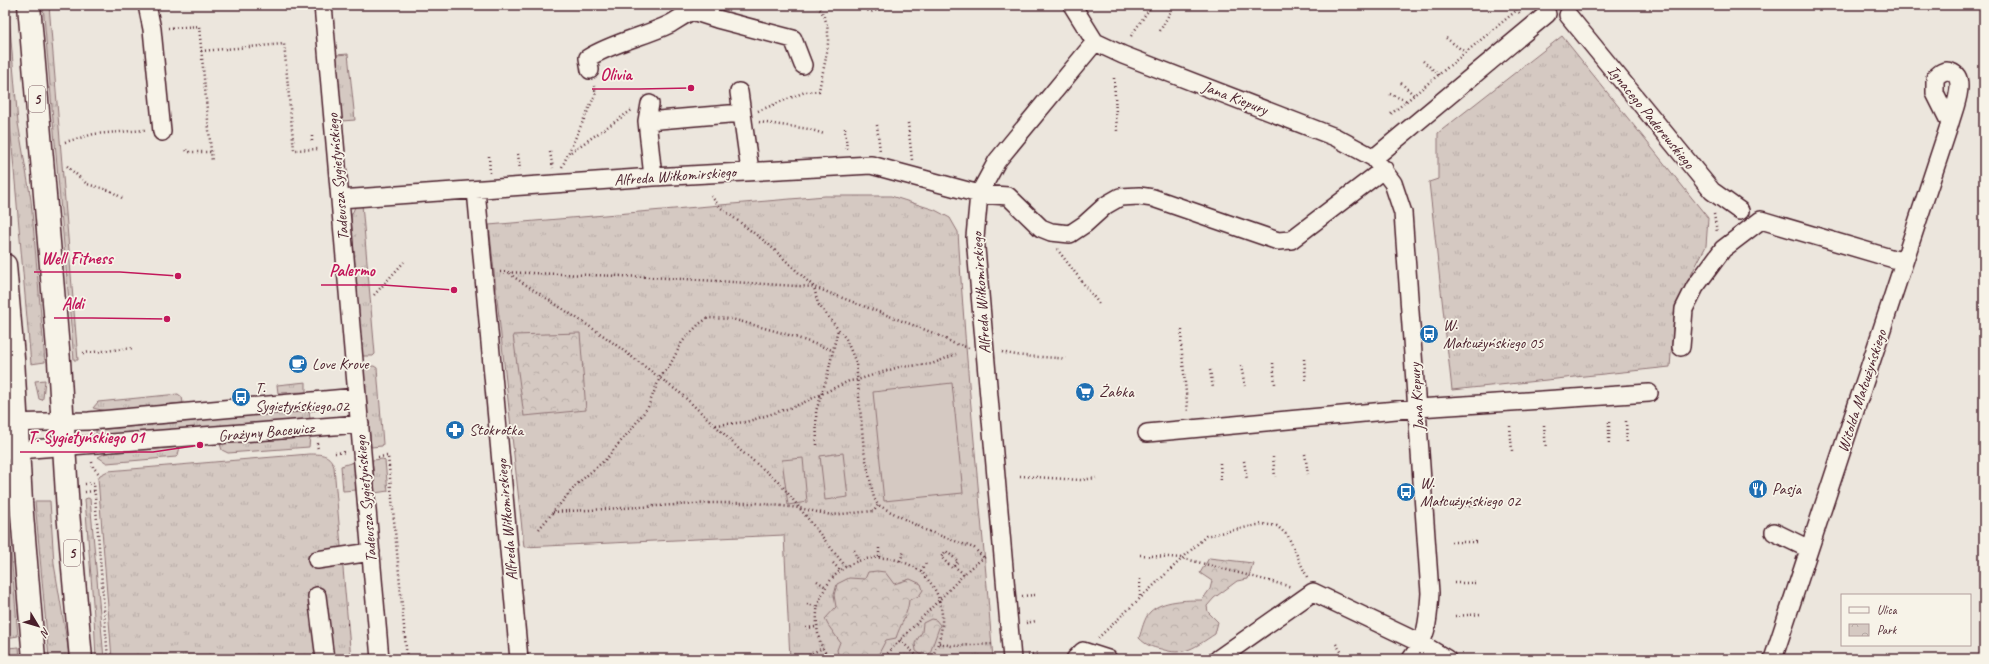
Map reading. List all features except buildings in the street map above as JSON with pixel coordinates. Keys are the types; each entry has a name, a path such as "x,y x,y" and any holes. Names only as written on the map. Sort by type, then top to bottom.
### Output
{"main road":[{"name":"5","path":"29,5 81,659"},
{"path":"5,265 12,451 34,659"}],"street":[{"path":"147,5 152,29 162,131"},
{"name":"Tadeusza Sygietyńskiego","path":"323,5 380,659"},
{"path":"1072,5 1095,42 997,161 979,194 1008,196 1041,228 1051,232 1070,234 1085,224 1106,205 1120,197 1139,196 1153,198 1278,241 1291,240 1379,164 1545,9"},
{"path":"590,70 588,58 624,40 669,24 691,8 717,20 793,39 803,64"},
{"name":"Ignacego Paderewskiego","path":"1545,9 1555,18 1560,19 1571,10 1712,191 1740,212"},
{"name":"Jana Kiepury","path":"1095,42 1123,55 1335,137 1379,164 1393,183 1404,213 1430,593 1428,621 1422,644 1411,659"},
{"path":"739,92 750,171"},
{"path":"653,177 649,111 742,116"},
{"name":"Witolda Małcużyńskiego","path":"1773,659 1950,123"},
{"name":"Alfreda Wiłkomirskiego","path":"340,199 653,177 871,165 979,194 975,237 1012,659"},
{"name":"Alfreda Wiłkomirskiego","path":"476,190 519,659"},
{"path":"1681,347 1684,310 1695,286 1723,249 1762,220 1904,262"},
{"path":"1147,433 1418,408 1649,393"},
{"name":"Grażyny Bacewicz","path":"11,422 111,419 357,397"},
{"name":"Grażyny Bacewicz","path":"12,451 360,424"},
{"path":"1774,532 1809,549"},
{"path":"317,560 371,552"},
{"path":"1218,659 1313,592 1422,644 1447,659"},
{"path":"317,596 325,659"},
{"path":"1079,655 1108,659"}],"path":[{"path":"857,5 871,12 892,5"},
{"path":"1131,36 1151,5"},
{"path":"1160,31 1174,5"},
{"path":"1391,114 1517,10"},
{"path":"152,29 199,26 212,162"},
{"path":"1446,38 1466,53"},
{"path":"201,51 284,44 294,150 314,149"},
{"path":"1423,62 1439,75"},
{"path":"560,171 571,152 596,93 590,70"},
{"path":"1114,78 1117,131"},
{"path":"1401,83 1414,95"},
{"path":"1390,94 1407,101"},
{"path":"571,152 637,106 649,111"},
{"path":"742,116 809,128 824,134"},
{"path":"908,123 914,176"},
{"path":"876,125 882,168"},
{"path":"845,128 848,166"},
{"path":"65,142 94,134 162,131"},
{"path":"312,136 312,141"},
{"path":"186,150 188,152 211,152"},
{"path":"67,166 87,184 110,191 122,198"},
{"path":"1712,191 1716,228 1723,249"},
{"path":"711,196 720,208 767,243 814,287 818,304 846,339 856,363 864,451 874,498 878,505 925,530 974,548 984,558"},
{"path":"1041,228 1100,305"},
{"path":"374,295 404,262"},
{"path":"484,272 650,277 814,287 936,334 953,343 970,348 984,348 1018,356 1066,359"},
{"path":"510,272 514,277 604,336 660,377 716,425 741,451 779,482 846,567"},
{"path":"539,529 577,484 606,460 633,427 648,407 660,377 669,367 682,342 699,324 708,318 732,319 786,334 832,350"},
{"path":"817,445 816,410 827,377 838,328"},
{"path":"1182,330 1181,344 1188,419"},
{"path":"83,353 134,348"},
{"path":"716,425 746,422 796,406 849,381 899,368 932,364 956,354"},
{"path":"1304,358 1306,381"},
{"path":"1273,362 1275,384"},
{"path":"1241,366 1245,386"},
{"path":"1210,370 1213,388"},
{"path":"1626,421 1627,445"},
{"path":"1609,422 1609,446"},
{"path":"1544,425 1546,449"},
{"path":"1510,426 1512,451"},
{"path":"1305,454 1308,474"},
{"path":"388,456 407,659"},
{"path":"1274,457 1275,477"},
{"path":"1244,461 1247,480"},
{"path":"92,462 93,467 100,475"},
{"path":"1220,463 1221,482"},
{"path":"1020,476 1081,480 1096,478"},
{"path":"84,484 94,483 108,659"},
{"path":"84,492 94,491"},
{"path":"553,512 710,503 756,503 799,508 831,515 874,511 878,505"},
{"path":"1449,507 1476,506"},
{"path":"1079,655 1206,536 1262,524 1276,526 1288,536 1313,592"},
{"path":"1451,542 1477,542"},
{"path":"879,547 879,557"},
{"path":"854,550 858,560"},
{"path":"900,561 904,551"},
{"path":"954,566 958,561 946,551 941,557 952,568 954,566 964,574"},
{"path":"882,659 973,565 988,556 1003,554"},
{"path":"1140,555 1182,558 1313,592"},
{"path":"830,659 823,648 816,628 818,607 826,587 840,570 858,560 879,557 900,561 921,571 931,584 939,599 943,621 939,643 932,659"},
{"path":"833,563 840,570"},
{"path":"921,571 926,563"},
{"path":"1140,579 1140,598"},
{"path":"817,581 826,587"},
{"path":"1454,583 1480,583"},
{"path":"807,604 818,607"},
{"path":"1456,616 1481,614"},
{"path":"806,628 816,628"},
{"path":"900,640 920,659"},
{"path":"939,643 952,646 1000,644"},
{"path":"1336,644 1346,659"},
{"path":"812,653 823,648"}],"green space":[{"path":"5,5 8,5 18,123 31,200 45,362 31,364 5,67"},
{"path":"43,5 49,5 78,360 74,360"},
{"path":"1562,36 1708,218 1706,246 1675,306 1670,367 1452,390 1429,182 1438,179 1438,133"},
{"path":"348,54 355,120 342,121 336,55"},
{"path":"825,196 891,196 935,210 950,218 958,232 965,339 993,659 790,659 784,535 524,547 489,225"},
{"path":"362,204 375,354 373,356 362,356 351,216 355,207"},
{"path":"580,333 586,410 524,416 513,335"},
{"path":"374,366 377,368 383,444 382,446 371,447 363,367"},
{"path":"45,380 42,400 39,399 35,381"},
{"path":"306,382 306,392 278,393 277,385"},
{"path":"952,383 963,493 884,501 873,392"},
{"path":"178,394 182,397 183,403 106,411 93,408 98,402"},
{"path":"309,410 310,419 96,435 96,430"},
{"path":"310,437 309,447 228,453 222,450 220,444"},
{"path":"180,447 176,457 107,463 98,457 106,453"},
{"path":"843,453 848,497 825,500 820,456"},
{"path":"318,454 328,457 334,467 351,659 112,659 98,478 100,475 108,471"},
{"path":"803,458 807,502 788,505 782,460"},
{"path":"383,459 385,461 388,491 375,493 372,460"},
{"path":"354,462 356,490 343,491 341,466"},
{"path":"85,499 90,499 104,659 96,659"},
{"path":"35,501 50,501 54,564 70,659 49,659"},
{"path":"7,506 18,636 6,638 5,507"},
{"path":"1209,558 1253,563 1248,579 1237,581 1214,598 1207,606 1208,612 1218,622 1215,634 1195,647 1176,652 1151,646 1139,638 1148,615 1155,608 1168,603 1202,600 1210,589 1212,581 1200,573"},
{"path":"868,572 885,572 894,584 910,579 921,584 923,590 919,596 909,600 906,615 896,638 886,640 876,659 839,659 837,650 840,642 825,619 836,607 834,595 837,584 849,578 865,579"},
{"path":"931,619 936,620 940,625 930,653 927,656 923,656 916,651 915,643 922,632 923,623"},
{"path":"19,647 20,659 7,659 7,648"}],"place":[{"name":"Olivia","path":"691,88"},
{"name":"Well Fitness","path":"178,276"},
{"name":"Palermo","path":"454,290"},
{"name":"Aldi","path":"167,319"},
{"name":"W. Małcużyńskiego 05","path":"1429,334"},
{"name":"Love Krove","path":"298,364"},
{"name":"Żabka","path":"1085,392"},
{"name":"T. Sygietyńskiego 02","path":"241,397"},
{"name":"Stokrotka","path":"455,430"},
{"name":"T. Sygietyńskiego 01","path":"200,445"},
{"name":"Pasja","path":"1758,489"},
{"name":"W. Małcużyńskiego 02","path":"1406,492"}]}
